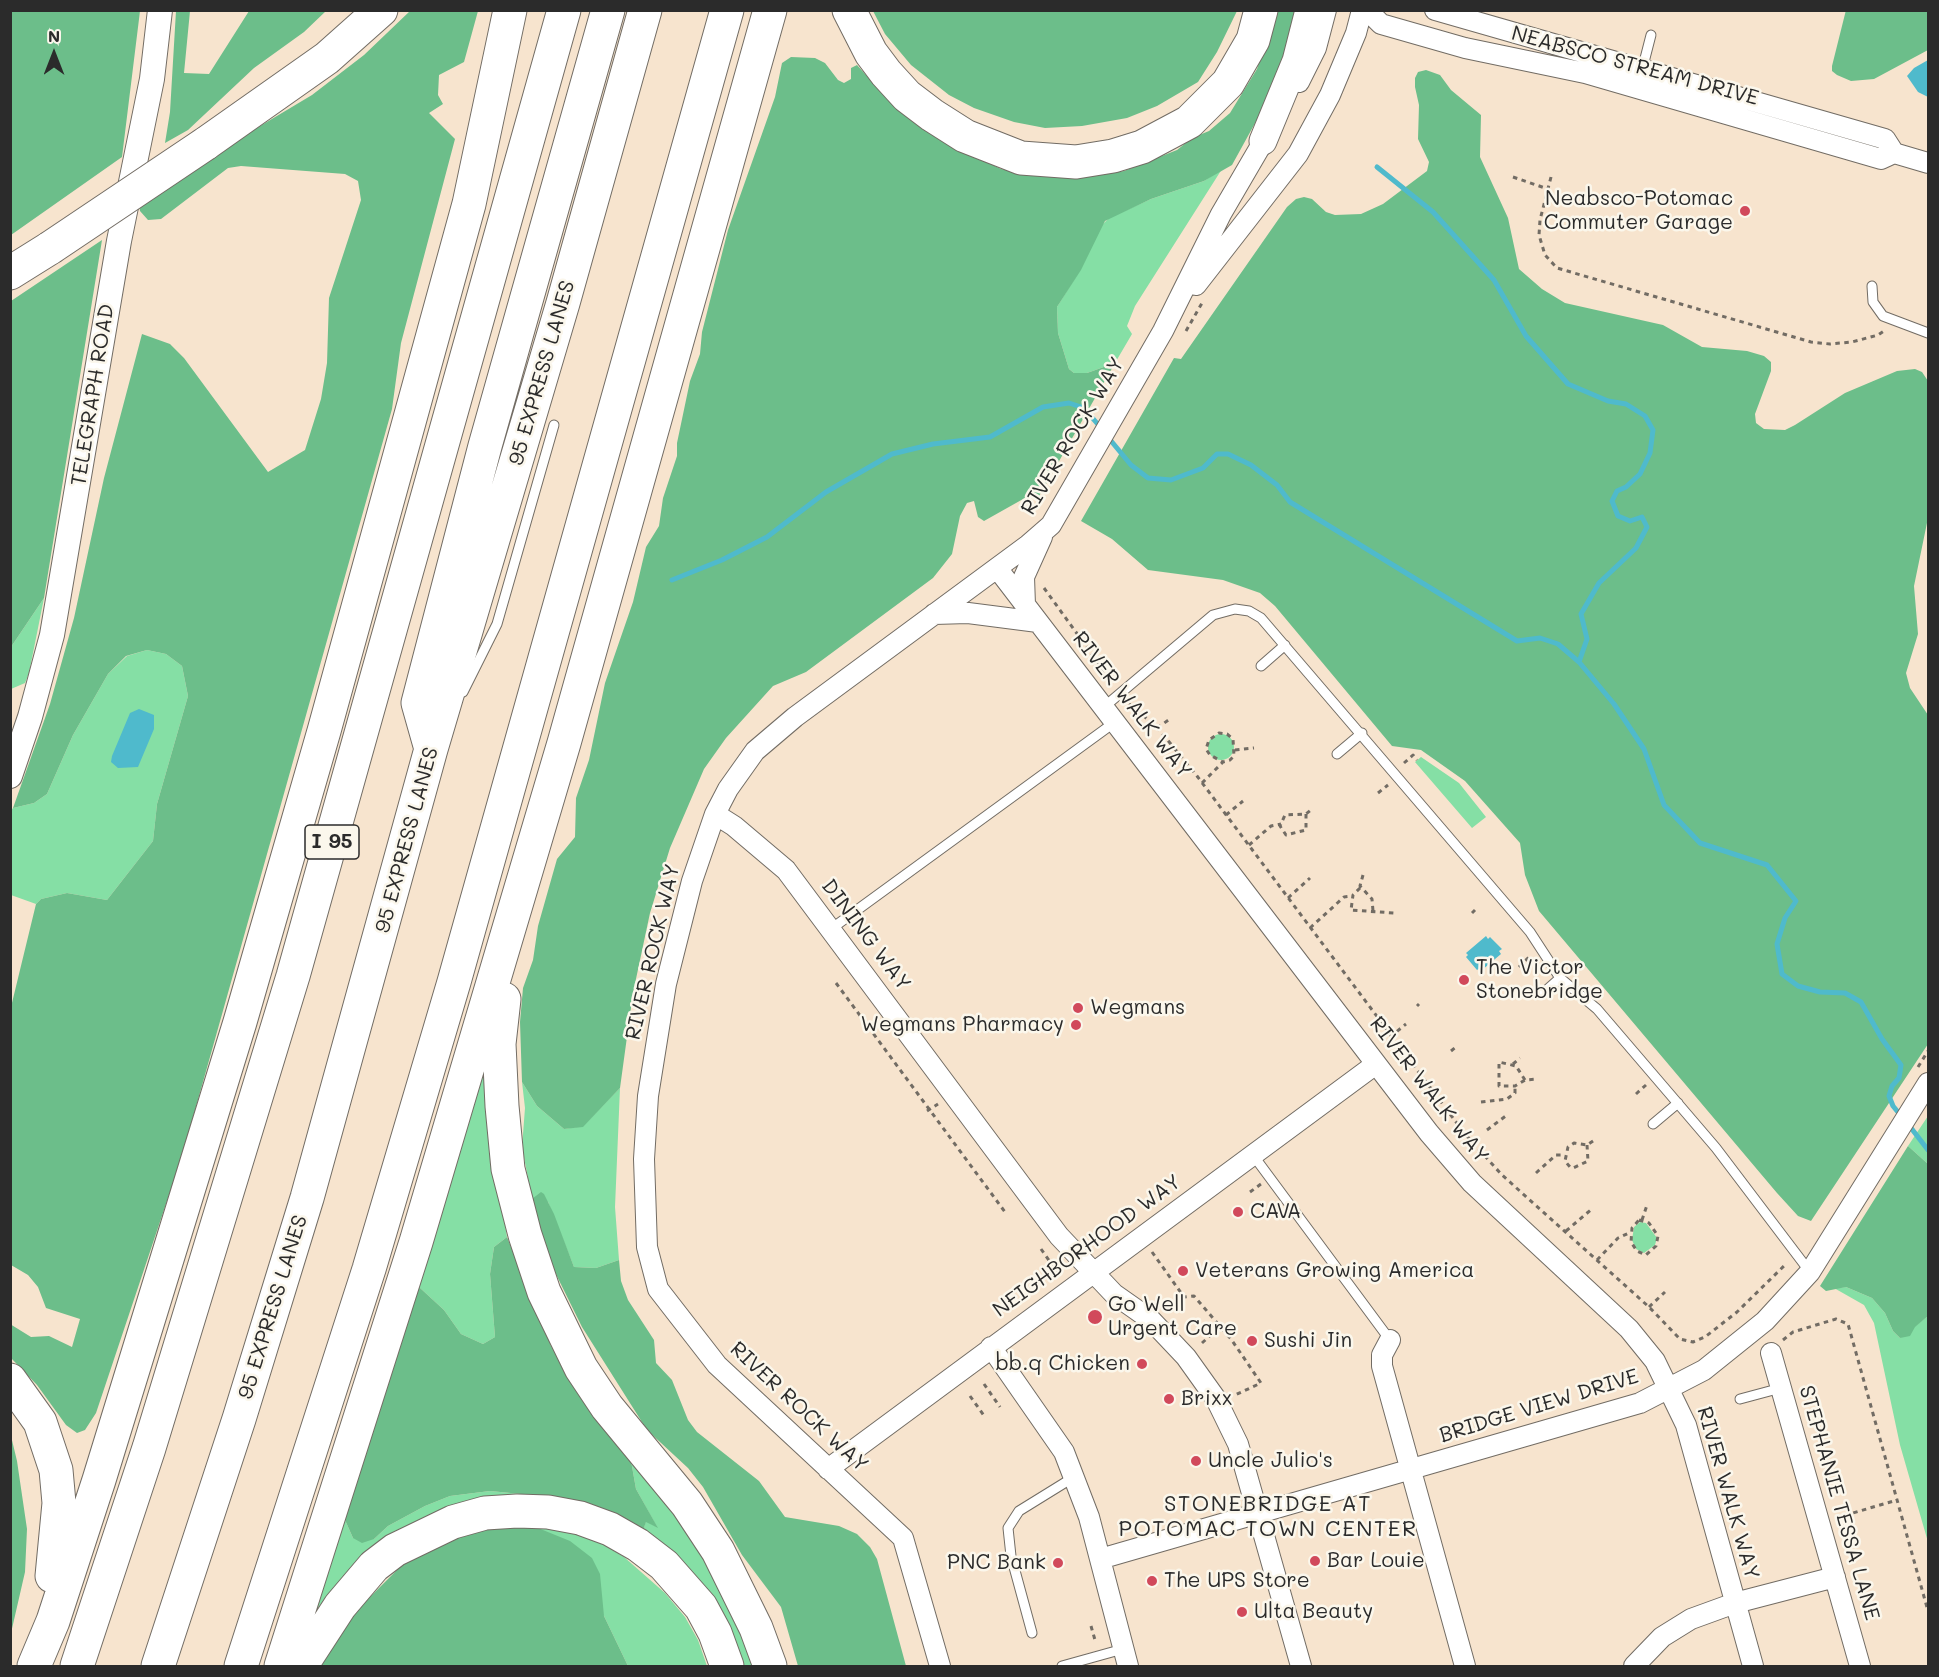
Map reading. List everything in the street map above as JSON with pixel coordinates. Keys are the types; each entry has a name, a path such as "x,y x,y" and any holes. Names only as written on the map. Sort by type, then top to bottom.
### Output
{"highway":[{"path":"10,273 205,144 327,58 381,10"},
{"path":"34,1666 53,1621 102,1469 240,1022 292,843 469,204 510,10"},
{"name":"I 95","path":"77,1666 163,1403 290,987 364,730 564,10"},
{"path":"431,750 417,703 485,446 608,10"},
{"name":"95 EXPRESS LANES","path":"158,1666 239,1419 307,1198 431,750 563,303 645,10"},
{"path":"241,1666 369,1269 413,1120 727,10"},
{"path":"281,1666 416,1242 541,821 770,10"},
{"path":"849,10 867,46 886,73 907,96 932,116 965,136 1021,158 1076,162 1113,156 1142,147 1189,122 1210,104 1233,75 1252,40 1261,10"},
{"path":"541,821 510,962 499,1044 508,1169 525,1235 544,1292 581,1368 607,1407 687,1504 718,1551 756,1628 770,1666"},
{"path":"10,1380 40,1422 51,1448 59,1503 51,1581 34,1666"},
{"path":"301,1666 340,1606 374,1566 423,1534 453,1522 485,1514 517,1511 548,1512 580,1518 610,1528 638,1545 664,1565 701,1607 715,1633 727,1666"}],"main road":[{"path":"1263,141 1296,61 1309,10"}],"street":[{"name":"TELEGRAPH ROAD","path":"10,776 30,717 52,635 119,241 152,79 160,10"},
{"name":"RIVER ROCK WAY","path":"940,1666 903,1538 734,1382 684,1326 658,1289 647,1247 645,1148 657,1028 692,881 715,814 728,789 754,751 795,717 1047,529 1163,331 1221,214 1263,141 1283,112 1316,48 1326,10"},
{"name":"RIVER ROCK WAY","path":"1163,331 1206,270 1298,154 1330,95 1356,33 1362,10"},
{"name":"NEABSCO STREAM DRIVE","path":"1367,10 1381,24 1466,48 1574,70 1641,79"},
{"name":"NEABSCO STREAM DRIVE","path":"1435,10 1881,159 1894,153 1929,163"},
{"path":"1025,605 1024,577 1047,529"},
{"name":"RIVER WALK WAY","path":"997,568 1429,1133 1472,1183 1629,1329 1655,1361 1686,1425 1753,1666"},
{"path":"934,614 968,613 1038,622"},
{"name":"DINING WAY","path":"715,814 734,826 786,870 1059,1236 1121,1300 1151,1320 1186,1357 1216,1399 1238,1444 1301,1666"},
{"name":"NEIGHBORHOOD WAY","path":"828,1469 1376,1064"},
{"name":"BRIDGE VIEW DRIVE","path":"1100,1559 1640,1403 1706,1369 1766,1321 1810,1272 1929,1083"},
{"path":"1390,1340 1382,1355 1382,1366 1465,1666"},
{"path":"991,1347 1064,1452 1100,1559 1126,1658"},
{"name":"STEPHANIE TESSA LANE","path":"1771,1353 1860,1666"},
{"path":"1634,1666 1652,1646 1680,1624 1735,1604 1835,1577"}],"lane":[{"path":"1641,79 1651,35"},
{"path":"1872,286 1873,302 1878,312 1895,322 1929,333"},
{"path":"431,750 497,624 554,425"},
{"path":"831,928 1109,714 1206,620 1220,612 1235,609 1254,614 1285,645 1362,733 1530,932 1560,978 1597,1009 1678,1103 1716,1148 1810,1272"},
{"path":"1261,666 1285,645"},
{"path":"1337,754 1362,733"},
{"path":"1542,993 1560,978"},
{"path":"1653,1124 1678,1103"},
{"path":"1252,1155 1390,1340"},
{"path":"1740,1399 1781,1388"},
{"path":"1032,1633 1011,1556 1008,1528 1019,1511 1074,1477"},
{"path":"1062,1666 1126,1658"}],"path":[{"path":"1513,177 1548,189"},
{"path":"1551,177 1539,227 1540,242 1551,263 1564,271 1821,344 1871,338 1895,322"},
{"path":"1042,583 1110,680"},
{"path":"1133,709 1140,710 1157,728 1202,783 1465,1134 1502,1175 1649,1307 1680,1339 1696,1342 1724,1323 1775,1276"},
{"path":"1157,728 1170,718"},
{"path":"1202,783 1223,762 1232,759 1235,750 1234,741 1227,734 1219,733 1211,737 1206,745 1207,751 1223,762"},
{"path":"1235,750 1254,748"},
{"path":"1402,765 1413,755 1417,760"},
{"path":"1226,815 1243,801"},
{"path":"1306,814 1306,830 1289,836 1282,829 1281,824 1287,814 1306,814 1312,809"},
{"path":"1249,845 1271,826 1281,824"},
{"path":"1310,928 1344,897 1352,896 1360,888 1363,875"},
{"path":"1288,898 1310,878"},
{"path":"1360,888 1372,899 1373,911"},
{"path":"1352,896 1351,910 1394,914"},
{"path":"1519,967 1530,956"},
{"path":"836,983 1005,1212"},
{"path":"1390,1036 1406,1024"},
{"path":"1451,1051 1456,1047"},
{"path":"1513,1064 1520,1058"},
{"path":"1525,1080 1513,1064 1499,1062 1499,1086 1515,1086 1525,1080 1538,1079"},
{"path":"1481,1102 1507,1099 1515,1092 1515,1086"},
{"path":"928,1110 940,1102"},
{"path":"1487,1130 1506,1115"},
{"path":"1587,1144 1588,1161 1573,1168 1565,1162 1566,1148 1572,1144 1587,1144 1596,1139"},
{"path":"1536,1173 1556,1155 1565,1155"},
{"path":"1642,1220 1647,1205"},
{"path":"1566,1231 1593,1208"},
{"path":"1642,1220 1649,1223 1658,1236 1653,1250 1646,1255 1638,1253 1631,1242 1631,1232 1635,1222 1642,1220"},
{"path":"1597,1260 1618,1238 1631,1232"},
{"path":"1041,1249 1058,1273"},
{"path":"1151,1251 1184,1298"},
{"path":"1649,1307 1665,1292"},
{"path":"1170,1311 1184,1298 1194,1296 1221,1326 1261,1383 1231,1397"},
{"path":"1771,1353 1793,1332 1836,1319 1847,1322 1929,1611"},
{"path":"1202,1343 1221,1326"},
{"path":"984,1384 1000,1407"},
{"path":"970,1396 985,1418"},
{"path":"1819,1523 1897,1500"},
{"path":"1091,1626 1095,1640"}],"green space":[{"path":"11,10 140,11 122,157 11,235"},
{"path":"1846,10 1928,11 1928,50 1874,79 1851,81 1837,75 1832,71 1832,66"},
{"path":"176,11 190,11 184,73 209,74 249,11 326,11 304,32 254,68 188,130 165,143 170,112"},
{"path":"410,11 478,11 464,62 439,75 438,95 443,104 429,113 455,139 401,343 392,409 183,1153 96,1413 85,1430 77,1433 66,1425 37,1385 11,1358 10,1324 31,1337 49,1336 72,1347 80,1319 46,1308 38,1287 28,1275 11,1265 11,1007 36,904 41,899 67,893 107,900 153,841 157,804 188,696 182,666 166,654 147,650 126,656 108,674 73,735 47,794 34,803 13,808 50,704 74,618 104,478 142,334 170,344 184,358 268,472 305,450 321,399 327,363 329,298 361,200 358,181 345,174 241,166 228,168 161,219 148,220 140,211 139,203 215,153 312,95 364,55"},
{"path":"873,11 1237,11 1217,52 1198,82 1157,106 1127,118 1082,126 1045,128 1014,122 974,108 949,95 911,65 885,34"},
{"path":"1276,11 1298,11 1281,76 1232,165 1204,181 1151,199 1105,221 1081,270 1057,307 1058,333 1069,369 1074,373 1087,373 1115,363 1038,498 1032,494 984,521 978,517 974,501 967,503 960,516 952,554 933,578 806,672 773,686 726,738 704,769 670,848 650,913 633,993 620,1088 583,1127 564,1129 537,1106 522,1082 520,1022 523,988 533,960 538,926 557,859 575,837 576,798 589,760 605,683 633,602 646,547 659,526 663,498 677,456 677,443 690,381 700,354 702,332 728,230 775,97 782,63 791,57 815,58 825,63 838,80 844,83 851,79 851,68 857,65 875,85 935,137 1001,169 1034,174 1107,174 1124,171 1177,150 1192,138 1209,131 1230,113 1257,69"},
{"path":"1426,70 1440,75 1451,90 1481,115 1480,157 1508,218 1519,269 1542,289 1565,303 1663,325 1702,347 1747,351 1764,356 1771,362 1771,371 1755,414 1756,423 1764,429 1785,430 1845,393 1897,371 1915,369 1922,372 1928,381 1928,518 1914,586 1918,634 1906,673 1910,688 1928,715 1928,1044 1811,1221 1798,1216 1777,1193 1539,911 1525,875 1520,843 1465,781 1421,750 1392,746 1275,606 1260,593 1223,580 1148,570 1112,539 1081,521 1174,358 1181,359 1287,207 1296,199 1304,197 1312,199 1326,212 1335,215 1361,214 1383,204 1427,171 1429,162 1418,139 1419,105 1415,87 1418,72"},
{"path":"1222,169 1135,306 1127,326 1132,334 1115,363 1087,373 1074,373 1069,369 1058,333 1057,307 1080,270 1101,226 1109,218 1151,199 1204,181"},
{"path":"102,240 44,598 11,647 11,301"},
{"path":"44,598 29,673 25,683 11,689 11,647"},
{"path":"147,650 166,654 182,666 188,696 157,804 153,841 107,900 67,893 41,899 36,904 11,895 10,812 13,808 34,803 47,794 73,735 108,674 127,656"},
{"path":"1221,734 1230,738 1234,747 1230,756 1221,760 1212,756 1208,747 1212,738"},
{"path":"1421,757 1459,783 1486,817 1472,828 1415,762"},
{"path":"489,1030 498,1179 507,1237 494,1247 490,1274 495,1337 483,1344 461,1334 444,1310 419,1287"},
{"path":"522,1082 537,1106 564,1129 583,1126 620,1088 615,1207 619,1260 596,1268 574,1267 548,1202 532,1199 522,1147 525,1108"},
{"path":"1928,1116 1928,1164 1908,1146"},
{"path":"1908,1146 1928,1164 1928,1316 1915,1327 1910,1336 1900,1338 1893,1331 1885,1313 1872,1298 1846,1287 1826,1291 1820,1286"},
{"path":"541,1192 554,1214 574,1267 596,1268 619,1260 621,1281 628,1300 654,1340 656,1363 672,1380 688,1420 697,1432 759,1481 785,1517 839,1526 857,1534 870,1547 877,1559 906,1666 798,1666 781,1607 742,1555 703,1487 688,1468 647,1430 582,1327 549,1260 532,1199"},
{"path":"1640,1222 1646,1223 1657,1238 1655,1245 1644,1253 1636,1249 1632,1240 1634,1227"},
{"path":"507,1237 551,1346 568,1376 630,1455 636,1489 658,1528 646,1522 642,1533 595,1509 562,1498 490,1491 450,1496 425,1506 388,1526 374,1539 362,1543 353,1538 345,1520 419,1287 444,1310 461,1334 483,1344 495,1337 490,1274 494,1247"},
{"path":"1846,1287 1872,1298 1885,1313 1893,1331 1900,1338 1928,1316 1928,1542 1900,1445 1874,1323 1864,1305 1834,1288"},
{"path":"11,1436 27,1529 25,1572 11,1633"},
{"path":"630,1455 716,1567 759,1666 739,1666 642,1533 646,1521 657,1527 636,1489"},
{"path":"490,1491 562,1498 517,1497 393,1535 350,1569 313,1614 345,1520 353,1538 374,1539 388,1526 425,1506 450,1496"},
{"path":"540,1524 588,1535 624,1557 665,1593 685,1617 698,1640 707,1666 628,1666 604,1616 538,1528"},
{"path":"506,1525 538,1528 570,1541 592,1558 600,1574 604,1616 628,1666 319,1666 357,1610 408,1559 465,1533"}],"water":[{"path":"1928,60 1928,97 1918,92 1907,76 1914,68"},
{"path":"139,709 154,715 154,729 138,767 118,768 111,762 112,756 130,713"},
{"path":"1486,936 1502,949 1499,951 1501,954 1482,970 1480,968 1477,970 1466,957 1468,955 1466,953"}],"waterway":[{"path":"1377,167 1433,212 1494,280 1526,336 1568,384 1608,401 1626,404 1645,416 1653,430 1650,453 1640,474 1626,487 1617,491 1612,501 1618,516 1630,521 1642,517 1647,527 1636,548 1599,583 1581,614 1587,639 1579,662"},
{"path":"672,580 722,560 767,537 826,492 892,454 933,444 990,437 1043,407 1069,403 1084,408 1101,428"},
{"path":"1107,436 1131,465 1148,478 1171,480 1203,468 1217,454 1228,454 1251,465 1277,485 1290,502 1517,641 1540,638 1558,644 1579,662 1614,704 1644,749 1664,805 1700,843 1767,865 1796,901 1785,918 1777,944 1782,974 1798,986 1820,992 1845,993 1861,1002 1882,1039 1901,1065 1899,1078 1892,1086 1889,1096 1893,1106 1902,1117"},
{"path":"1908,1124 1928,1150"}],"place":[{"name":"Neabsco-Potomac Commuter Garage","path":"1745,211"},
{"name":"The Victor Stonebridge","path":"1464,980"},
{"name":"Wegmans","path":"1078,1008"},
{"name":"Wegmans Pharmacy","path":"1076,1025"},
{"name":"CAVA","path":"1238,1212"},
{"name":"Veterans Growing America","path":"1183,1271"},
{"name":"Go Well Urgent Care","path":"1095,1317"},
{"name":"Sushi Jin","path":"1252,1341"},
{"name":"bb.q Chicken","path":"1142,1364"},
{"name":"Brixx","path":"1169,1399"},
{"name":"Uncle Julio's","path":"1196,1461"},
{"name":"Bar Louie","path":"1315,1561"},
{"name":"PNC Bank","path":"1058,1563"},
{"name":"The UPS Store","path":"1152,1581"},
{"name":"Ulta Beauty","path":"1242,1612"}],"district":[{"name":"STONEBRIDGE AT POTOMAC TOWN CENTER","path":"1268,1516"}]}
